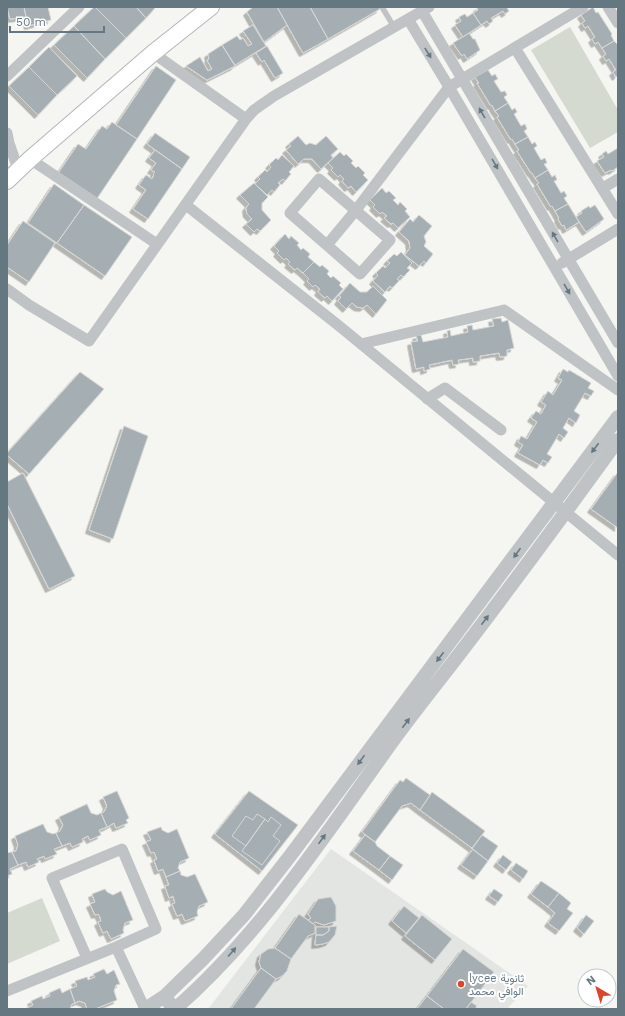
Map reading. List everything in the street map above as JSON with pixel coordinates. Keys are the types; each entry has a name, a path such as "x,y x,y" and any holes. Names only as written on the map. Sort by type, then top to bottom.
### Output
{"main road":[{"path":"7,181 24,164 153,53 211,7"}],"street":[{"path":"7,76 79,7"},
{"path":"327,245 356,210 449,87 583,7"},
{"path":"608,7 618,23"},
{"path":"7,289 29,305 89,341 246,119 254,110 274,96 426,9 462,79 618,343"},
{"path":"408,19 618,376"},
{"path":"515,48 618,214"},
{"path":"153,53 246,119"},
{"path":"8,140 24,164 157,244"},
{"path":"319,179 390,240 360,274 327,245 290,213 319,179"},
{"path":"603,188 618,179"},
{"path":"186,205 361,344 618,555"},
{"path":"555,267 618,229"},
{"path":"361,344 504,310 618,390"},
{"path":"427,399 445,388 501,430"},
{"path":"164,996 174,1009 198,988 257,923 309,857 393,740 554,503 618,417"},
{"path":"116,947 145,1009 164,996 203,959 244,915 382,732 462,639 565,512 618,440"},
{"path":"382,732 393,740"},
{"path":"296,848 309,857"},
{"path":"7,991 116,947 156,929 122,849 52,878 87,958"},
{"path":"203,959 215,971"}],"lane":[{"path":"382,7 394,27"}],"shaded area":[{"path":"570,27 618,110 618,132 590,148 531,50"},
{"name":"lycee ثانوية الوافي محمد","path":"331,849 528,986 507,1009 208,1009"},
{"path":"42,898 60,941 7,964 7,913"}],"building":[{"path":"7,7 24,7 26,17 10,19"},
{"path":"24,7 48,7 51,20 28,26"},
{"path":"94,7 126,38 105,59 74,26"},
{"path":"95,7 136,7 146,18 126,38"},
{"path":"136,7 156,7 146,18"},
{"path":"253,7 277,7 287,25 264,42 247,12"},
{"path":"277,7 310,7 328,39 303,53"},
{"path":"310,7 379,7 380,9 328,39"},
{"path":"509,7 507,8 509,11 505,14 503,11 491,18 493,21 489,24 487,21 481,25 473,13 478,10 477,8"},
{"path":"593,7 596,13 598,12 612,34 611,35 614,41 602,48 598,42 595,44 592,39 595,37 588,26 585,28 582,23 585,21 581,15"},
{"path":"473,13 481,25 463,37 455,25 461,21 459,17 465,14 467,17"},
{"path":"253,25 266,46 235,65 222,45 237,36 240,40 243,38 248,46 252,44 243,31"},
{"path":"74,26 105,59 87,78 54,45"},
{"path":"469,33 473,39 475,39 480,50 467,59 464,54 462,56 453,43"},
{"path":"614,41 618,45 618,75 616,77 613,72 616,70 609,59 606,61 603,56 606,54 602,48"},
{"path":"222,45 235,66 207,80 186,66 200,57 208,71 212,69 207,60 209,59 208,54"},
{"path":"267,46 283,73 275,78 264,60 262,62 256,53"},
{"path":"49,47 77,76 57,95 29,67"},
{"path":"156,66 176,80 137,139 116,125"},
{"path":"29,67 57,95 38,115 9,86"},
{"path":"488,70 492,76 495,74 498,79 494,81 501,92 505,91 507,95 504,97 508,103 495,111 477,83 479,83 475,77"},
{"path":"508,103 512,110 515,108 517,112 514,114 521,126 525,124 527,129 524,131 528,137 515,144 497,117 499,116 495,111"},
{"path":"112,122 137,139 96,200 57,175 78,144 86,149 102,126 107,129"},
{"path":"155,133 190,157 182,169 147,144"},
{"path":"298,136 306,145 310,143 316,145 326,136 338,149 331,155 333,158 321,169 312,159 304,159 298,164 286,150 291,146 289,144"},
{"path":"528,137 532,144 535,142 537,146 534,148 541,160 545,158 547,163 544,164 548,170 535,178 517,151 519,150 515,144"},
{"path":"618,148 618,167 605,173 597,161 604,157 602,154 606,151 608,154"},
{"path":"155,150 182,169 148,219 133,209 146,190 139,185 146,175 152,179 154,175 153,174 155,172 151,170 156,163 149,158"},
{"path":"340,152 344,156 346,154 353,161 351,163 356,168 358,166 365,173 363,175 368,180 356,192 351,186 348,188 342,181 344,179 340,175 338,177 331,170 333,168 328,163"},
{"path":"282,155 294,166 289,172 291,174 285,181 283,179 278,183 280,185 274,192 272,190 267,195 255,184 260,179 258,177 265,170 267,172 271,167 269,165 276,158 278,160"},
{"path":"548,170 552,177 555,175 557,180 554,181 561,193 564,191 567,196 564,198 568,204 555,211 537,184 539,183 535,178"},
{"path":"254,183 268,197 262,203 262,210 271,220 260,231 257,229 254,232 246,224 252,219 247,214 246,208 249,204 240,195"},
{"path":"54,184 84,205 57,243 28,223"},
{"path":"382,188 386,193 389,191 396,198 393,200 398,205 400,202 407,209 405,211 410,217 398,228 384,218 387,216 382,212 380,214 373,207 375,205 370,200"},
{"path":"568,204 579,222 566,230 564,225 562,226 555,211"},
{"path":"84,205 132,237 105,276 57,243"},
{"path":"595,205 604,219 586,232 576,217 582,213 581,211 589,206 590,208"},
{"path":"419,215 432,226 424,236 426,242 424,246 433,254 426,263 424,261 419,266 405,255 410,248 409,241 399,232 410,219 413,222"},
{"path":"23,221 55,243 29,282 7,267 7,245"},
{"path":"285,234 289,239 291,236 299,243 297,245 301,250 303,248 310,254 308,257 314,262 303,273 297,268 295,270 288,264 290,262 286,258 284,260 277,253 279,251 274,246"},
{"path":"401,252 412,263 407,268 410,270 403,277 401,275 397,279 399,281 392,288 390,286 385,292 373,281 378,275 376,273 383,266 385,268 390,263 387,261 394,254 397,256"},
{"path":"314,262 320,267 322,265 329,271 327,274 331,278 333,276 341,283 339,285 343,289 332,301 327,296 325,298 318,292 320,289 315,285 313,287 307,281 309,279 303,273"},
{"path":"350,283 360,292 367,292 373,286 387,300 376,314 367,305 363,308 357,307 352,303 346,309 338,301 341,297 339,296"},
{"path":"501,318 502,322 508,320 514,348 507,350 507,356 500,357 499,353 480,356 480,361 473,362 473,358 458,360 459,364 453,365 452,360 429,365 430,369 424,371 424,367 416,369 411,342 418,341 416,336 421,335 423,342 448,337 447,331 450,330 451,336 468,332 467,326 472,325 473,330 494,326 492,319"},
{"path":"563,369 568,372 569,370 591,383 588,388 594,391 591,396 585,393 574,411 580,415 576,423 569,418 563,428 568,432 564,438 559,434 547,454 552,457 548,463 543,460 540,465 518,453 523,445 518,442 521,436 527,439 537,422 531,418 536,411 541,414 546,405 541,402 548,391 553,395 562,380 558,378"},
{"path":"80,372 104,389 29,474 7,455 7,453"},
{"path":"124,426 148,436 113,539 89,530"},
{"path":"618,472 618,528 591,509"},
{"path":"23,473 75,576 49,589 7,504 7,482"},
{"path":"406,778 430,795 420,810 411,803 402,806 375,842 362,832 400,780 403,782"},
{"path":"117,791 129,818 126,820 128,823 116,828 114,823 107,827 101,813 104,812 107,806 103,797"},
{"path":"249,791 298,825 262,871 215,834"},
{"path":"432,792 485,831 472,848 420,810"},
{"path":"87,804 91,813 97,815 101,813 107,827 99,830 101,835 90,840 88,836 82,839 83,842 72,847 70,843 62,846 56,833 60,831 63,825 59,817"},
{"path":"257,814 265,819 246,846 232,836 246,816 253,820"},
{"path":"271,817 281,825 273,836 280,841 262,865 242,851 265,819 268,822"},
{"path":"43,824 47,832 53,834 56,833 62,846 54,849 57,854 45,859 44,856 37,859 39,862 28,867 26,862 18,865 12,852 16,851 18,845 15,836"},
{"path":"161,827 162,830 168,833 177,829 189,858 180,862 178,868 180,871 166,877 163,869 158,871 154,860 157,859 154,852 151,853 146,842 151,840 147,832"},
{"path":"365,835 390,856 379,870 353,851"},
{"path":"482,835 498,846 488,861 472,849"},
{"path":"473,849 488,861 477,876 461,865"},
{"path":"12,852 18,865 10,869 12,874 7,876 7,853"},
{"path":"503,855 512,862 506,870 497,863"},
{"path":"390,856 403,865 392,880 379,870"},
{"path":"516,863 528,871 523,879 511,870"},
{"path":"180,871 181,875 187,877 195,874 208,902 199,906 197,912 198,916 185,921 182,914 177,916 172,904 175,903 173,896 169,898 165,886 169,885 166,877"},
{"path":"541,881 559,893 548,907 531,894"},
{"path":"105,889 113,895 121,891 133,920 125,923 123,930 124,933 111,939 107,931 103,933 98,922 101,921 100,917 98,914 95,915 90,904 95,902 92,894"},
{"path":"494,889 503,895 498,902 489,896"},
{"path":"559,893 571,903 567,909 573,913 559,931 548,923 555,913 548,907"},
{"path":"331,897 336,906 336,921 324,925 315,922 313,924 308,920 311,918 308,914 318,899"},
{"path":"404,906 419,918 406,933 392,921"},
{"path":"299,914 315,925 315,933 308,936 291,959 275,948"},
{"path":"422,915 452,939 435,960 405,936"},
{"path":"586,915 594,921 584,934 577,928"},
{"path":"337,926 335,935 329,942 315,945 316,935 323,935 329,931 329,927"},
{"path":"316,927 329,927 329,931 323,935 316,935"},
{"path":"275,948 291,959 287,971 276,979 261,968 259,962 261,954 268,949"},
{"name":"lycee ثانوية الوافي محمد","path":"463,949 494,972 466,1009 444,1009 427,996"},
{"path":"261,968 276,979 254,1009 231,1009"},
{"path":"104,969 107,974 114,970 120,984 116,985 114,991 117,1000 95,1009 87,1009 85,1003 79,1001 75,1003 70,989 77,986 75,981 87,977 88,980 95,977 93,974"},
{"path":"60,988 62,993 70,989 75,1003 72,1004 70,1009 25,1009 33,1005 31,1001 42,996 43,999 50,996 49,993"},
{"name":"lycee ثانوية الوافي محمد","path":"427,996 444,1009 417,1009"},
{"name":"lycee ثانوية الوافي محمد","path":"471,1002 477,1006 475,1009 466,1009"}],"place":[{"name":"lycee ثانوية الوافي محمد","path":"461,984"}]}
